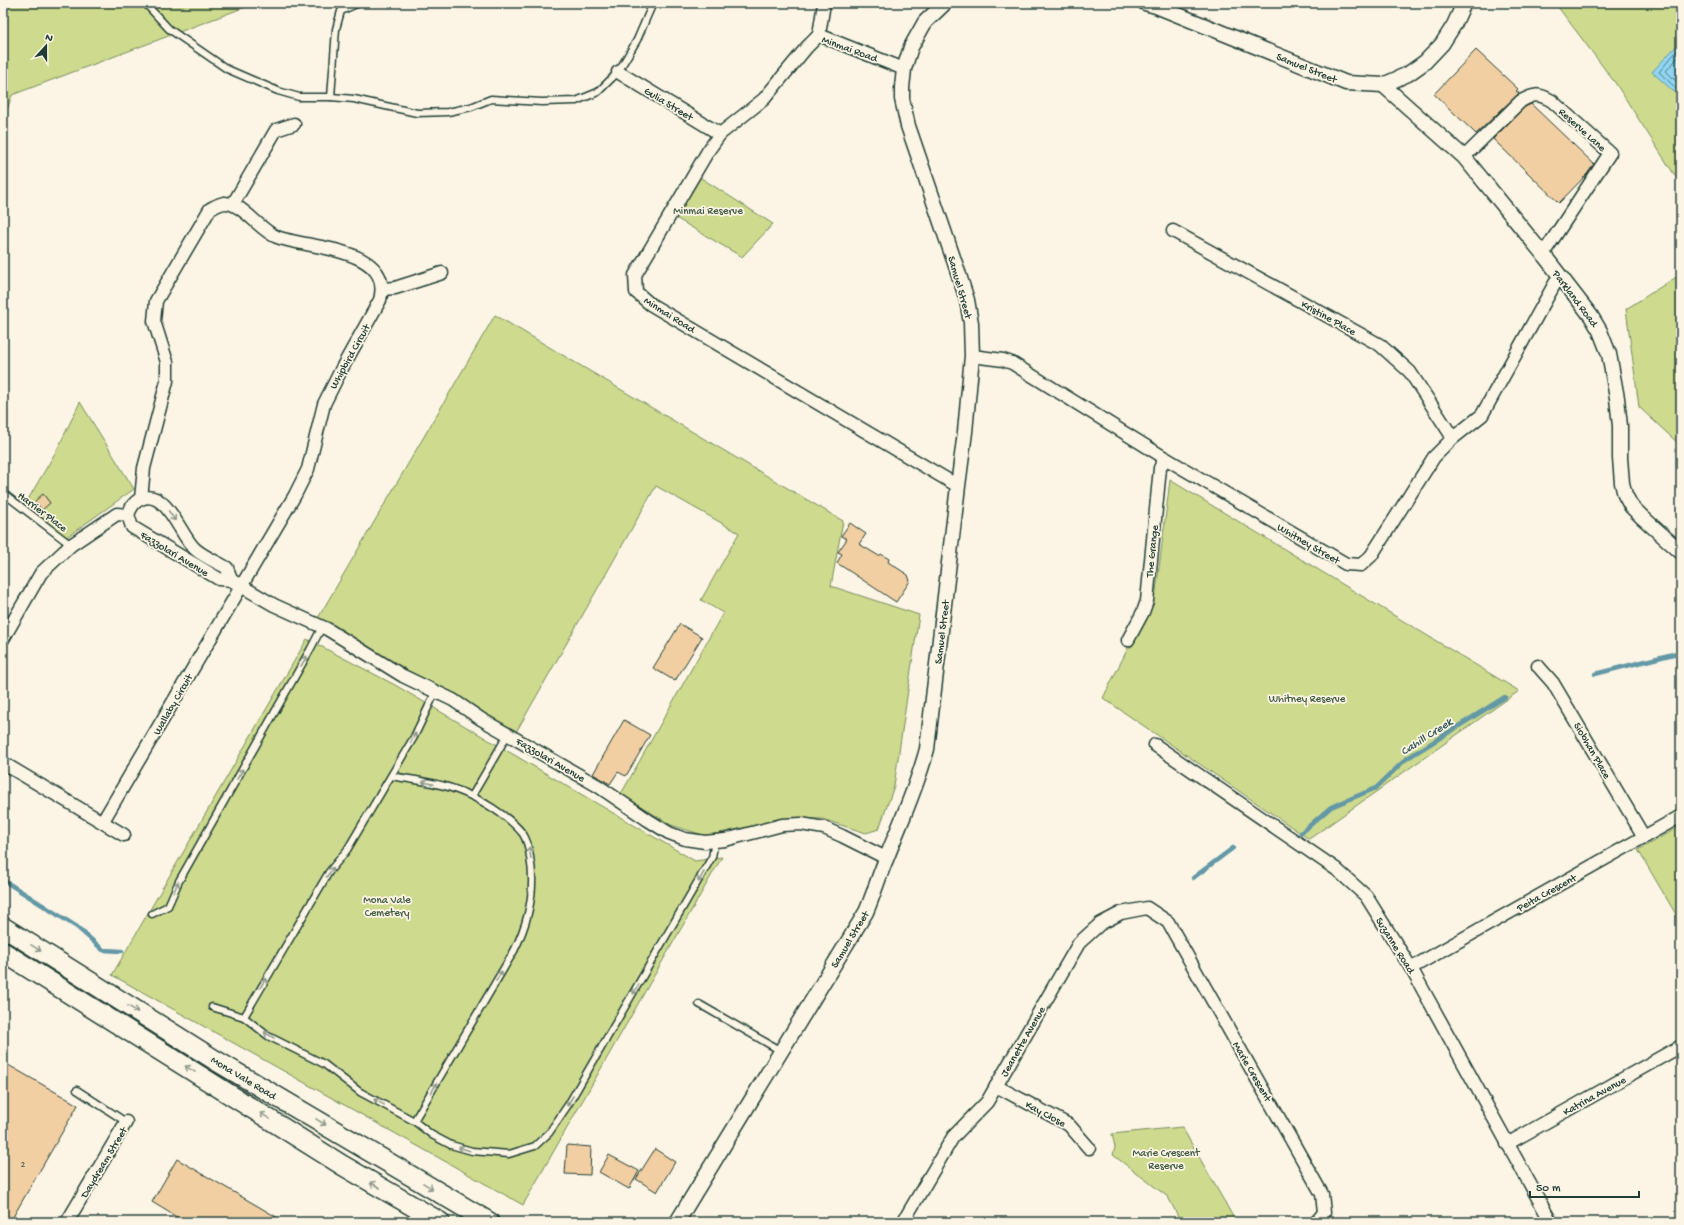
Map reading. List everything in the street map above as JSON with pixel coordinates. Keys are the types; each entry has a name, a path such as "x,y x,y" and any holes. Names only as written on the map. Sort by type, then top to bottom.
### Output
{"highway":[{"name":"Mona Vale Road","path":"3,927 215,1060 489,1222"},
{"name":"Mona Vale Road","path":"3,952 342,1166 440,1222"}],"street":[{"path":"819,35 824,3"},
{"name":"Samuel Street","path":"677,1222 866,912 873,898 886,858 916,786 927,750 965,432 972,356 972,323 967,300 908,126 904,109 902,88 904,69 911,47 925,22 945,3"},
{"name":"Samuel Street","path":"1145,3 1156,6 1346,83 1383,85 1408,74 1425,62 1442,44 1454,25 1464,3"},
{"name":"Minmai Road","path":"904,69 819,35 764,98 720,134 708,150 634,275 636,292 650,304 958,486"},
{"name":"Gulia Street","path":"618,72 720,134"},
{"name":"Parkland Road","path":"1383,85 1464,157 1591,316 1600,331 1609,354 1617,398 1620,426 1622,483 1625,495 1631,506 1681,552"},
{"name":"Reserve Lane","path":"1464,157 1521,101 1532,95 1542,95 1552,100 1610,154 1543,254"},
{"path":"233,204 276,130 294,124"},
{"path":"3,639 41,573 71,545 117,514 128,516 132,504 142,499 144,468 168,381 167,362 154,321 156,301 210,209 223,203 233,204 276,237 347,253 370,264 380,278 383,289 395,288 442,273"},
{"name":"Kristine Place","path":"1173,231 1380,345 1410,372 1453,438"},
{"name":"Whitney Street","path":"972,356 1003,360 1012,363 1165,458 1346,564 1361,565 1371,556 1434,457 1453,438 1482,415 1559,276"},
{"name":"Whipbird Circuit","path":"236,583 295,495 308,469 324,404 342,368 380,300 383,289"},
{"name":"The Grange","path":"1128,640 1143,612 1147,601 1160,468 1165,458"},
{"name":"Fazzolari Avenue","path":"142,499 150,497 165,505 195,549 227,568 236,583"},
{"name":"Fazzolari Avenue","path":"128,516 132,527 219,579 236,583 274,605 322,627 403,676 454,700 481,719 598,786 669,833 685,839 704,842 725,840 782,825 801,824 824,828 886,858"},
{"name":"Wallaby Circuit","path":"103,821 236,583"},
{"name":"Siobhan Place","path":"1538,666 1553,683 1644,837"},
{"name":"Suzanne Road","path":"1155,745 1336,869 1366,896 1411,968 1551,1222"},
{"path":"3,763 124,834"},
{"name":"Peita Crescent","path":"1411,968 1681,816"},
{"name":"Jeanette Avenue","path":"902,1222 953,1137 987,1102 1079,943 1100,924 1121,913 1147,908 1168,922"},
{"name":"Marie Crescent","path":"1168,922 1322,1194 1324,1213 1316,1222"},
{"name":"Katrina Avenue","path":"1507,1144 1681,1046"},
{"name":"Kay Close","path":"996,1086 1070,1125 1088,1148"},
{"name":"Daydream Street","path":"67,1222 126,1122"}],"lane":[{"path":"145,3 169,29 227,69 278,91 299,97 354,99 418,113 448,112 471,107 491,99 542,102 576,101 598,92 618,72 638,40 653,3"},
{"path":"332,97 336,29 341,12 358,3"},
{"name":"Harrier Place","path":"3,493 71,545"},
{"path":"152,914 168,906 179,881 322,627"},
{"path":"244,1017 329,872 347,850 392,776 414,737 436,691"},
{"path":"472,796 508,734"},
{"path":"392,776 456,789 472,796 504,816 523,834 529,847 532,867 533,886 529,912 523,932 514,951 414,1121"},
{"path":"212,1007 244,1017 268,1036 324,1064 360,1092 414,1121 432,1135 451,1145 472,1151 508,1154 535,1146 549,1133 572,1098 712,856 715,841"},
{"path":"699,1004 781,1051"},
{"path":"77,1090 126,1122"}],"green space":[{"path":"3,3 256,3 12,95 3,123"},
{"path":"1555,3 1681,3 1681,185 1616,84"},
{"name":"Minmai Reserve","path":"698,176 773,224 742,257 674,217"},
{"path":"1681,274 1681,446 1639,407 1626,309"},
{"path":"495,315 843,521 831,586 919,615 894,786 879,829 866,833 822,819 790,818 706,836 671,825 621,794 723,613 701,600 739,533 656,486 515,734 318,618"},
{"path":"80,402 134,489 64,539 23,508 58,448"},
{"name":"Whitney Reserve","path":"1170,480 1519,691 1309,839 1103,698 1156,592"},
{"name":"Mona Vale Cemetery","path":"307,639 395,685 695,861 722,857 523,1205 112,975"},
{"path":"1679,827 1681,830 1681,923 1638,850"},
{"name":"Marie Crescent Reserve","path":"1182,1127 1236,1222 1181,1222 1168,1197 1113,1155 1115,1147 1112,1134"}],"water":[{"path":"1681,41 1681,98 1652,72"}],"building":[{"path":"1476,50 1518,89 1516,91 1519,93 1476,134 1434,94"},
{"path":"1531,104 1594,164 1588,173 1559,203 1493,139 1525,107"},
{"path":"43,494 50,503 42,510 35,501"},
{"path":"850,523 866,534 859,544 879,556 881,554 889,559 888,562 908,575 910,581 896,602 837,563 842,554 838,552 847,539 841,536"},
{"path":"680,624 702,637 675,681 653,668"},
{"path":"624,720 650,735 626,776 618,772 610,784 593,774"},
{"path":"3,1062 78,1105 10,1222 3,1222"},
{"path":"567,1145 591,1147 590,1175 565,1174"},
{"path":"655,1149 675,1162 657,1192 636,1179"},
{"path":"609,1155 639,1171 629,1189 599,1172"},
{"path":"177,1159 285,1222 185,1222 152,1202"}],"waterway":[{"name":"Cahill Creek","path":"1595,674 1681,652"},
{"name":"Cahill Creek","path":"1301,833 1331,807 1376,788 1406,759 1505,697"},
{"name":"Cahill Creek","path":"1193,878 1233,848"},
{"path":"3,880 77,927 103,950 122,951"}]}
